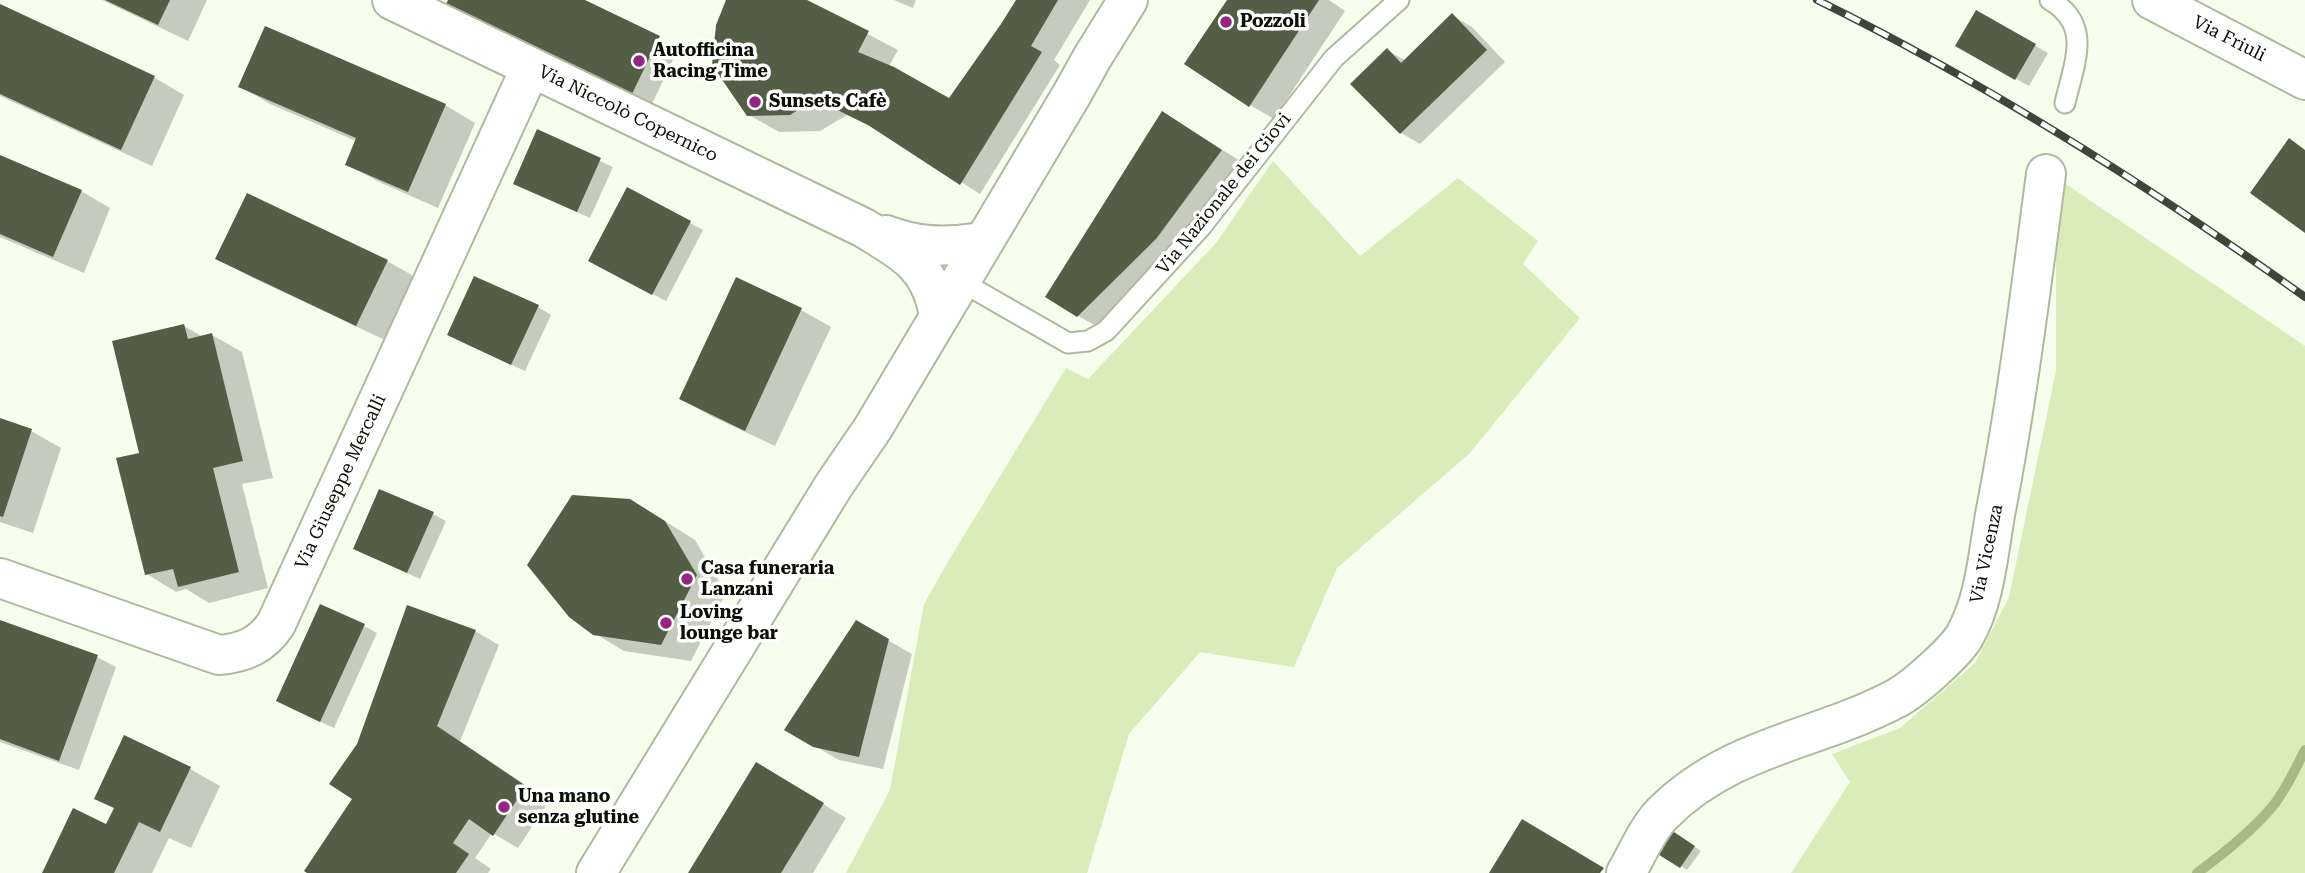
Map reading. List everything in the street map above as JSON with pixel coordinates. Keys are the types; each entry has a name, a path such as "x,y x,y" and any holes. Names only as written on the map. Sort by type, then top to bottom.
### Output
{"street":[{"name":"Via Niccolò Copernico","path":"392,0 864,228 904,252 931,282 948,294"},
{"path":"596,873 834,485 866,424 1128,0"},
{"name":"Via Friuli","path":"2152,0 2305,80"},
{"path":"948,294 974,243 1065,90 1092,58"},
{"name":"Via Giuseppe Mercalli","path":"0,578 219,655 238,654 267,637 276,624 531,67"},
{"name":"Via Vicenza","path":"1626,873 1660,816 1713,773 1767,748 1870,711 1901,696 1933,670 1963,639 1979,602 2014,418 2046,174"},
{"name":"Via Niccolò Copernico","path":"864,228 920,245 974,243"}],"lane":[{"name":"Via Nazionale dei Giovi","path":"948,294 1068,343 1088,341 1106,331 1201,227 1334,58 1399,0"},
{"path":"2050,0 2063,8 2078,31 2076,57 2065,103"}],"green space":[{"path":"1273,161 1360,256 1458,178 1538,241 1523,264 1580,318 1469,454 1337,568 1294,667 1200,652 1129,734 1087,873 846,873 890,790 924,604 949,560 1066,368 1088,379 1216,243"},
{"path":"2063,182 2305,346 2305,873 1791,873 1850,782 1832,754 1900,728 1975,663 2009,597 2056,371 2056,248"}],"building":[{"path":"105,0 170,0 158,25"},
{"path":"448,0 585,0 660,36 631,96 445,6"},
{"path":"726,0 807,0 869,31 858,52 894,67 949,98 1016,0 1058,0 1031,46 1042,52 960,185 868,125 815,99 790,115 747,116 712,65 716,25"},
{"path":"1227,0 1319,0 1249,107 1184,64"},
{"path":"0,4 155,76 121,150 0,94"},
{"path":"1976,10 2036,44 2015,80 1955,46"},
{"path":"1452,13 1487,50 1400,134 1350,84 1387,48 1401,63"},
{"path":"265,26 446,104 408,192 345,165 356,138 238,87"},
{"path":"1162,111 1222,150 1156,239 1077,317 1045,297"},
{"path":"537,129 601,158 577,212 513,184"},
{"path":"2289,138 2305,150 2305,233 2250,193"},
{"path":"0,155 82,190 53,257 0,234"},
{"path":"627,187 691,221 652,295 588,261"},
{"path":"247,193 388,260 356,326 215,259"},
{"path":"474,276 539,305 511,365 447,335"},
{"path":"736,277 802,308 745,431 679,399"},
{"path":"184,324 188,339 212,333 243,461 213,468 239,572 178,587 173,569 145,575 116,458 139,453 112,341"},
{"path":"0,418 32,429 3,517 0,516"},
{"path":"379,489 434,512 407,573 353,549"},
{"path":"572,495 630,499 665,521 697,575 661,645 593,635 569,617 527,565"},
{"path":"320,604 365,624 320,722 276,701"},
{"path":"407,605 476,630 437,726 526,786 493,836 469,819 453,843 469,854 456,873 307,873 304,871 352,799 329,784 357,744"},
{"path":"0,620 98,655 59,761 0,739"},
{"path":"856,620 889,639 859,757 813,747 784,730"},
{"path":"124,735 191,767 160,832 139,822 114,873 42,873 73,808 106,824 114,808 94,799"},
{"path":"756,762 824,803 781,873 688,873"},
{"path":"1522,819 1604,868 1600,873 1489,873"},
{"path":"1671,830 1695,846 1680,868 1656,853"}],"waterway":[{"path":"2197,873 2236,842 2272,807 2305,750"}],"railway":[{"path":"1817,0 1943,66 2067,138 2305,297"}],"place":[{"name":"Pozzoli","path":"1226,22"},
{"name":"Autofficina Racing Time","path":"639,61"},
{"name":"Sunsets Cafè","path":"755,102"},
{"name":"Casa funeraria Lanzani","path":"687,579"},
{"name":"Loving lounge bar","path":"666,623"},
{"name":"Una mano senza glutine","path":"504,807"}]}
